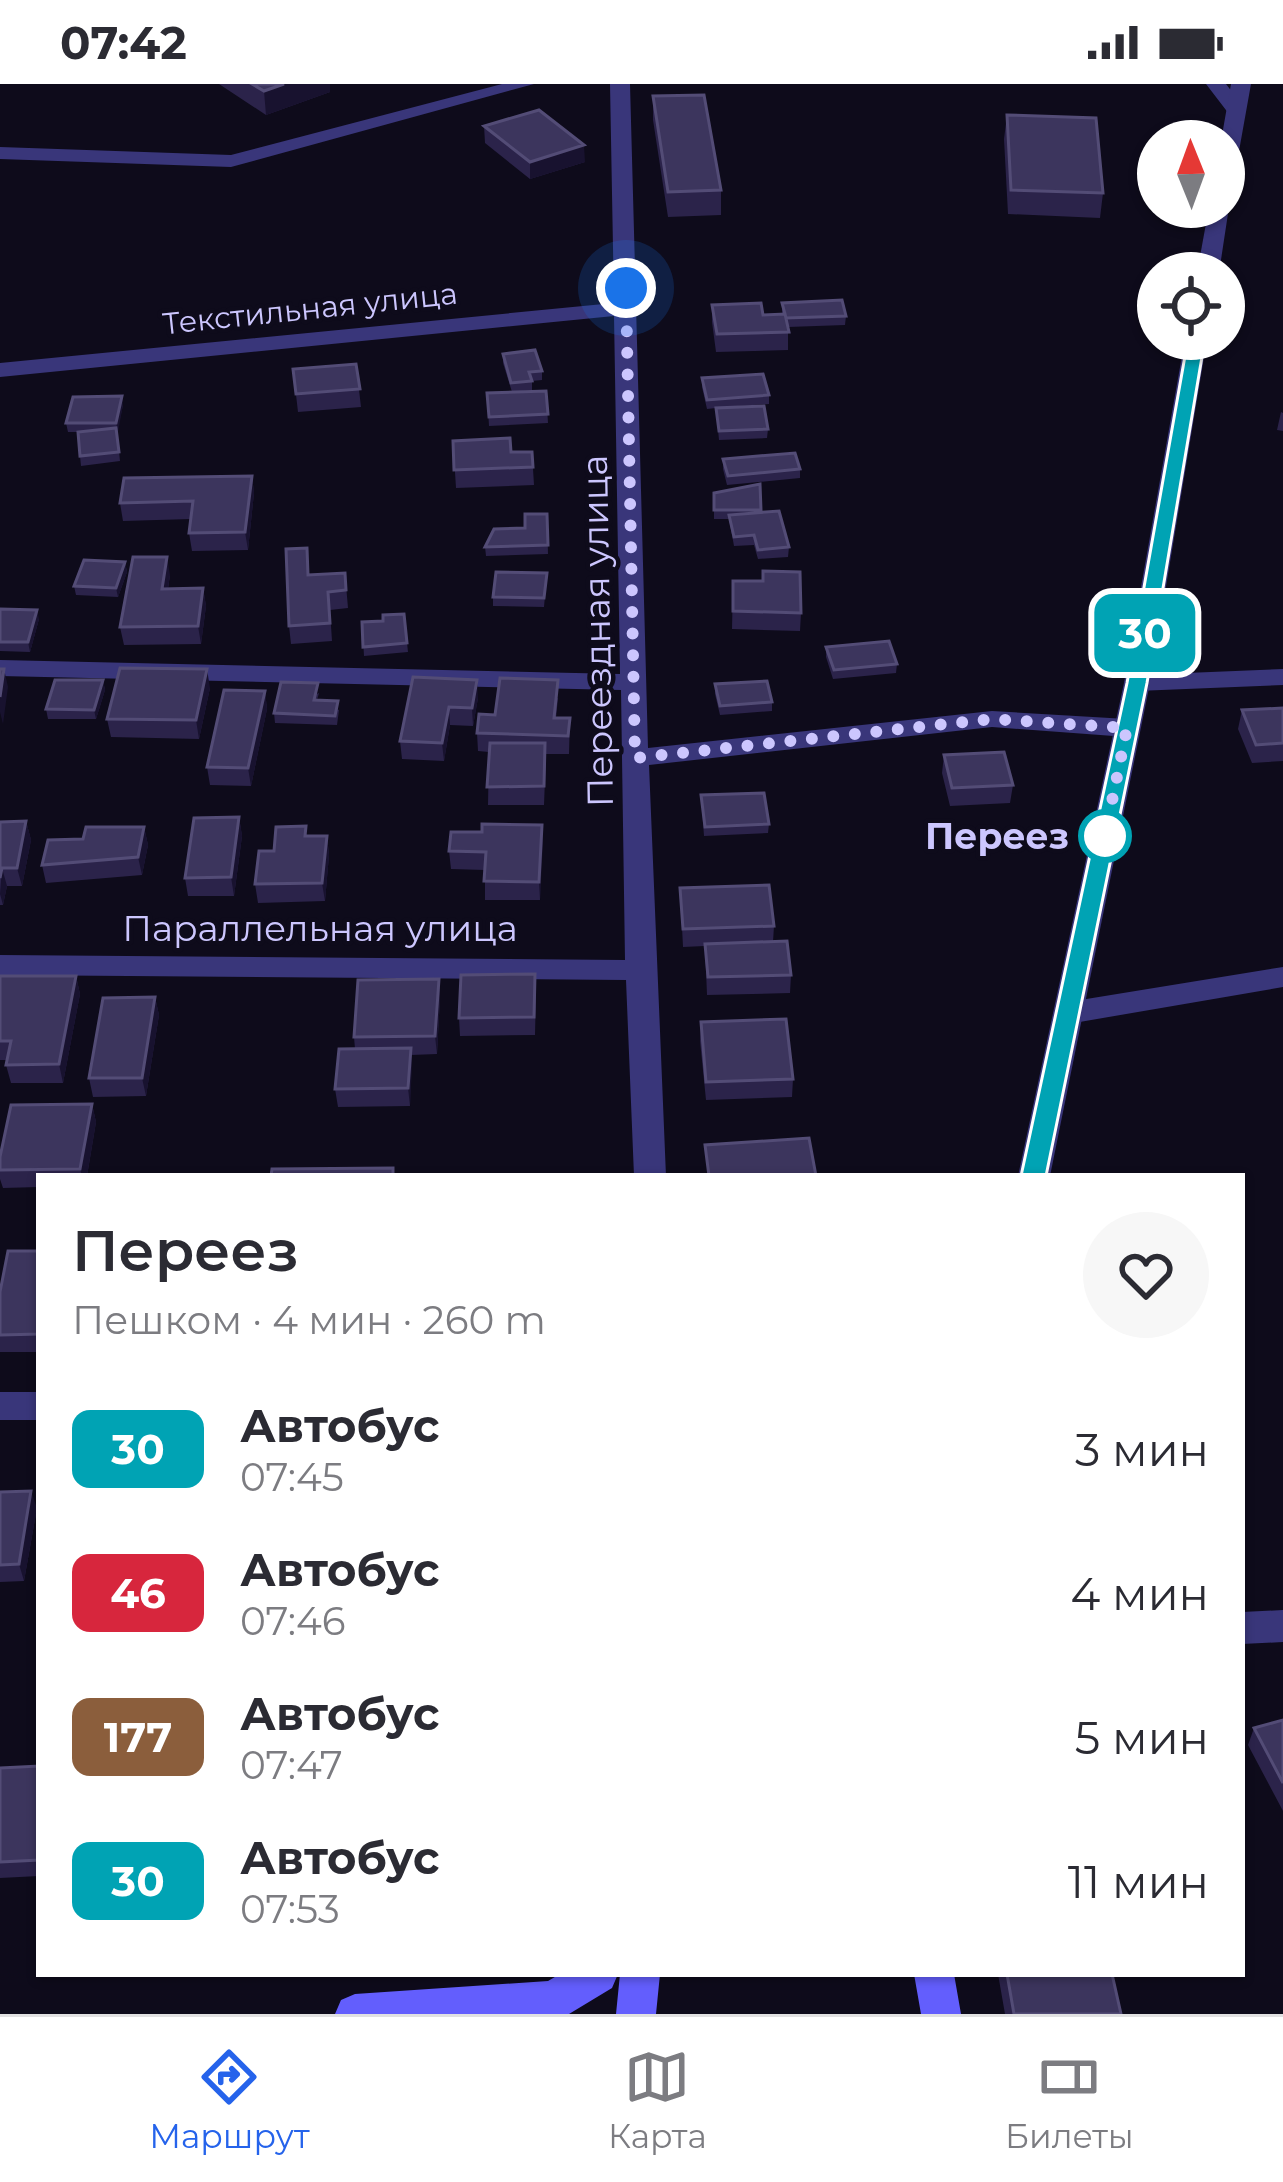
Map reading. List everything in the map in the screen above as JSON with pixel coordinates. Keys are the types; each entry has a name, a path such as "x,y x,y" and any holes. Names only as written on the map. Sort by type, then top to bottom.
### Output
{"main road":[{"path":"355,2014 541,2008 593,1977"},
{"path":"636,2014 640,1977"}],"street":[{"path":"0,154 231,161 524,84"},
{"name":"Переездная улица","path":"620,84 640,970 650,1173"},
{"path":"1216,84 1236,110"},
{"path":"1234,120 1241,84"},
{"name":"Текстильная улица","path":"0,370 626,308"},
{"path":"1035,1173 1137,683 1192,360"},
{"path":"0,668 634,682"},
{"path":"1137,683 1283,676"},
{"path":"635,758 992,719 1127,728"},
{"name":"Параллельная улица","path":"0,965 640,970"},
{"path":"1067,1013 1283,977"},
{"path":"0,1406 36,1406"},
{"path":"1245,1628 1283,1626"}],"building":[{"path":"252,84 284,84 264,91"},
{"path":"704,95 721,190 668,192 653,96"},
{"path":"539,110 584,145 530,162 484,126"},
{"path":"1007,115 1096,118 1103,193 1011,190"},
{"path":"842,300 846,316 786,318 782,303"},
{"path":"761,303 763,315 785,314 789,332 717,334 712,305"},
{"path":"535,350 542,371 529,372 532,381 511,383 503,354"},
{"path":"356,364 360,389 296,394 293,369"},
{"path":"763,374 769,395 707,400 702,378"},
{"path":"546,391 548,414 489,417 487,393"},
{"path":"122,396 116,423 66,423 73,397"},
{"path":"764,406 768,429 719,431 716,408"},
{"path":"116,428 119,452 80,456 78,432"},
{"path":"510,438 511,452 532,452 533,467 454,470 453,441"},
{"path":"795,453 800,469 728,476 723,459"},
{"path":"252,476 245,532 189,533 193,501 120,503 124,478"},
{"path":"760,484 761,510 714,510 714,493"},
{"path":"779,511 789,547 758,550 754,535 734,537 729,515"},
{"path":"525,514 547,514 548,545 485,547 494,529 525,528"},
{"path":"307,548 308,575 345,573 346,590 328,592 330,623 289,626 286,549"},
{"path":"133,557 167,557 162,589 203,588 198,626 120,627"},
{"path":"84,560 125,562 116,588 74,586"},
{"path":"763,571 800,572 801,613 733,611 733,581 763,581"},
{"path":"496,572 547,573 544,598 493,597"},
{"path":"0,609 37,610 28,642 0,642"},
{"path":"404,614 407,643 363,647 362,622"},
{"path":"889,641 897,664 834,670 826,647"},
{"path":"120,668 207,669 196,720 107,719"},
{"path":"413,677 477,680 472,708 449,707 442,743 400,741"},
{"path":"500,678 558,680 554,718 570,718 568,736 477,733 479,714 495,715"},
{"path":"55,680 103,680 94,710 46,709"},
{"path":"767,681 772,702 720,706 715,684"},
{"path":"281,682 318,683 314,700 338,701 335,716 274,713"},
{"path":"224,690 265,691 248,768 207,767"},
{"path":"1283,708 1283,743 1256,745 1242,710"},
{"path":"490,743 545,743 544,786 487,787"},
{"path":"1004,752 1013,785 952,788 944,755"},
{"path":"764,793 769,824 705,827 701,795"},
{"path":"239,817 231,877 185,878 194,818"},
{"path":"26,821 17,868 2,868 0,878 0,822"},
{"path":"482,824 542,825 539,882 484,881 486,852 449,851 451,832 482,832"},
{"path":"306,826 305,836 327,836 322,883 255,884 259,851 274,851 276,827"},
{"path":"86,827 144,827 138,857 42,865 48,840 83,839"},
{"path":"769,885 774,926 683,929 680,888"},
{"path":"787,941 791,975 708,977 705,944"},
{"path":"535,974 534,1017 459,1018 461,975"},
{"path":"0,976 76,976 59,1064 6,1065 11,1041 0,1041"},
{"path":"439,979 435,1036 354,1037 358,980"},
{"path":"155,997 142,1078 89,1078 103,998"},
{"path":"786,1019 793,1079 706,1082 701,1022"},
{"path":"411,1048 408,1088 335,1089 339,1049"},
{"path":"92,1104 80,1169 0,1170 11,1105"},
{"path":"809,1138 815,1173 709,1173 705,1145"},
{"path":"393,1168 393,1173 271,1173 272,1169"},
{"path":"8,1251 36,1251 36,1334 0,1335 0,1292"},
{"path":"31,1491 19,1564 0,1565 0,1492"},
{"path":"1283,1720 1283,1783 1254,1728"},
{"path":"36,1766 36,1860 0,1862 0,1768"},
{"path":"1008,1977 1113,1977 1121,2014 1014,2014"}],"bus line":[{"name":"30","path":"1035,1173 1137,683 1192,360"}],"place":[{"name":"Переез","path":"1105,836"}],"route":[{"path":"626,288 635,758 992,719 1127,728 1102,850 1105,836"}]}
